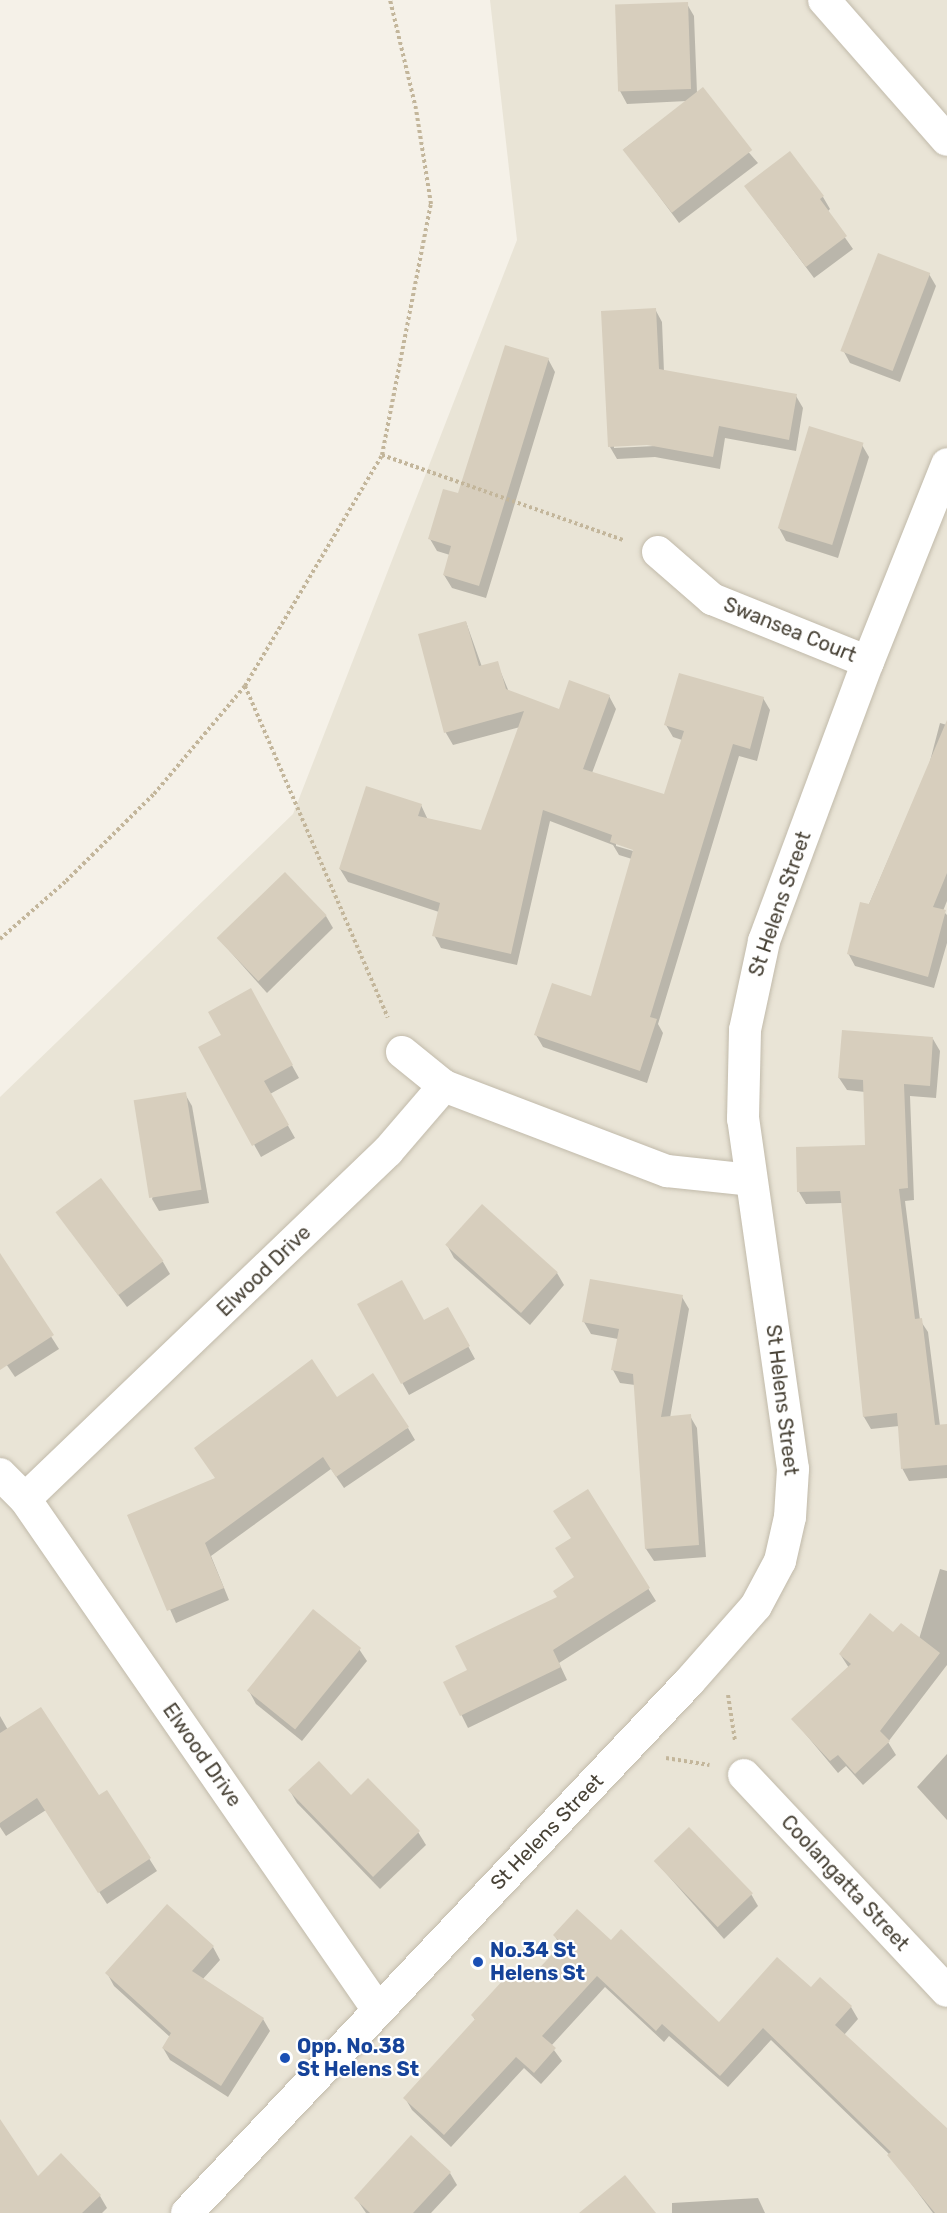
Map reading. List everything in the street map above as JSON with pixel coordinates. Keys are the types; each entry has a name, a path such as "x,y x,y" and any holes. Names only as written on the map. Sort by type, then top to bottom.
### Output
{"street":[{"path":"824,0 947,140"},
{"name":"St Helens Street","path":"188,2213 704,1666 756,1606 780,1561 790,1517 792,1458 751,1180 742,1071 753,983 764,941 868,662 947,464"},
{"name":"Swansea Court","path":"658,552 712,599 868,662"},
{"path":"402,1052 444,1086 667,1171 751,1180"},
{"name":"Elwood Drive","path":"25,1499 388,1151 444,1086"},
{"name":"Elwood Drive","path":"0,1474 25,1499 378,2010"},
{"name":"Coolangatta Street","path":"744,1775 947,1991"}],"path":[{"path":"0,939 66,881 154,794 245,686 382,455 431,204 416,109 390,0"},
{"path":"382,455 658,552"},
{"path":"245,686 402,1052"},
{"path":"637,1737 665,1758 744,1775 726,1686 704,1666"}],"shaded area":[{"path":"490,0 947,0 947,2213 0,2213 0,1097 293,814 517,240"}],"building":[{"path":"688,2 691,89 618,91 615,5"},
{"path":"703,87 752,150 672,213 623,150"},
{"path":"790,151 824,196 820,199 847,236 806,267 744,186"},
{"path":"878,253 930,273 893,371 840,351"},
{"path":"656,308 659,369 797,394 789,440 719,426 713,457 647,445 608,447 601,311"},
{"path":"505,345 549,358 479,586 443,575 451,546 428,539 443,489 458,493"},
{"path":"809,426 864,443 832,545 778,528"},
{"path":"466,621 479,666 498,661 506,689 559,709 569,680 610,695 583,769 664,794 684,731 664,725 679,673 764,697 750,749 733,744 650,1017 657,1019 640,1071 534,1035 552,983 591,996 633,850 610,842 612,835 543,810 511,954 432,936 440,903 339,869 366,786 422,804 418,816 481,830 524,711 444,733 418,634"},
{"path":"947,720 947,873 933,907 946,910 928,977 847,954 860,902 869,904"},
{"path":"285,872 327,915 258,981 217,938"},
{"path":"251,988 293,1065 264,1081 289,1125 252,1146 198,1047 221,1035 208,1012"},
{"path":"842,1030 933,1037 930,1086 904,1084 908,1188 899,1189 915,1319 922,1318 935,1425 947,1424 947,1465 901,1469 897,1413 863,1417 840,1191 797,1192 796,1147 865,1145 863,1080 838,1078"},
{"path":"186,1092 201,1190 149,1198 134,1100"},
{"path":"101,1178 164,1261 118,1295 55,1212"},
{"path":"482,1204 558,1272 521,1313 445,1245"},
{"path":"0,1253 54,1335 0,1370"},
{"path":"590,1279 683,1295 661,1417 691,1414 699,1545 645,1549 633,1374 611,1370 619,1329 582,1322"},
{"path":"402,1280 424,1320 448,1307 470,1346 401,1384 357,1304"},
{"path":"312,1359 337,1397 373,1373 409,1427 336,1477 323,1457 205,1543 224,1588 167,1611 127,1515 215,1478 194,1448"},
{"path":"588,1489 650,1588 553,1650 561,1667 460,1716 443,1682 467,1670 455,1646 557,1597 553,1591 574,1577 555,1548 571,1538 553,1511"},
{"path":"313,1609 361,1648 295,1730 247,1691"},
{"path":"870,1613 893,1632 901,1623 940,1653 880,1731 890,1741 855,1774 838,1755 830,1761 791,1719 851,1664 839,1654"},
{"path":"41,1707 99,1795 107,1790 151,1858 98,1893 37,1798 0,1823 0,1733"},
{"path":"319,1761 351,1795 368,1778 420,1831 373,1877 288,1790"},
{"path":"689,1827 753,1893 718,1927 654,1861"},
{"path":"167,1904 214,1946 192,1971 264,2018 221,2086 162,2048 171,2033 105,1973"},
{"path":"577,1909 611,1940 621,1929 719,2022 777,1957 811,1987 820,1977 852,2006 835,2025 947,2128 947,2213 935,2213 887,2155 891,2152 763,2028 720,2076 662,2024 656,2031 597,1976 542,2036 556,2048 534,2073 516,2057 444,2135 403,2098 475,2019 471,2015 504,1979 528,1980 562,1944 553,1935"},
{"path":"0,2119 38,2176 61,2153 101,2195 82,2213 0,2213"},
{"path":"411,2135 451,2172 413,2213 370,2213 354,2198"},
{"path":"625,2175 656,2213 579,2213"}],"place":[{"name":"No.34 St Helens St","path":"478,1962"},
{"name":"Opp. No.38 St Helens St","path":"285,2058"}]}
